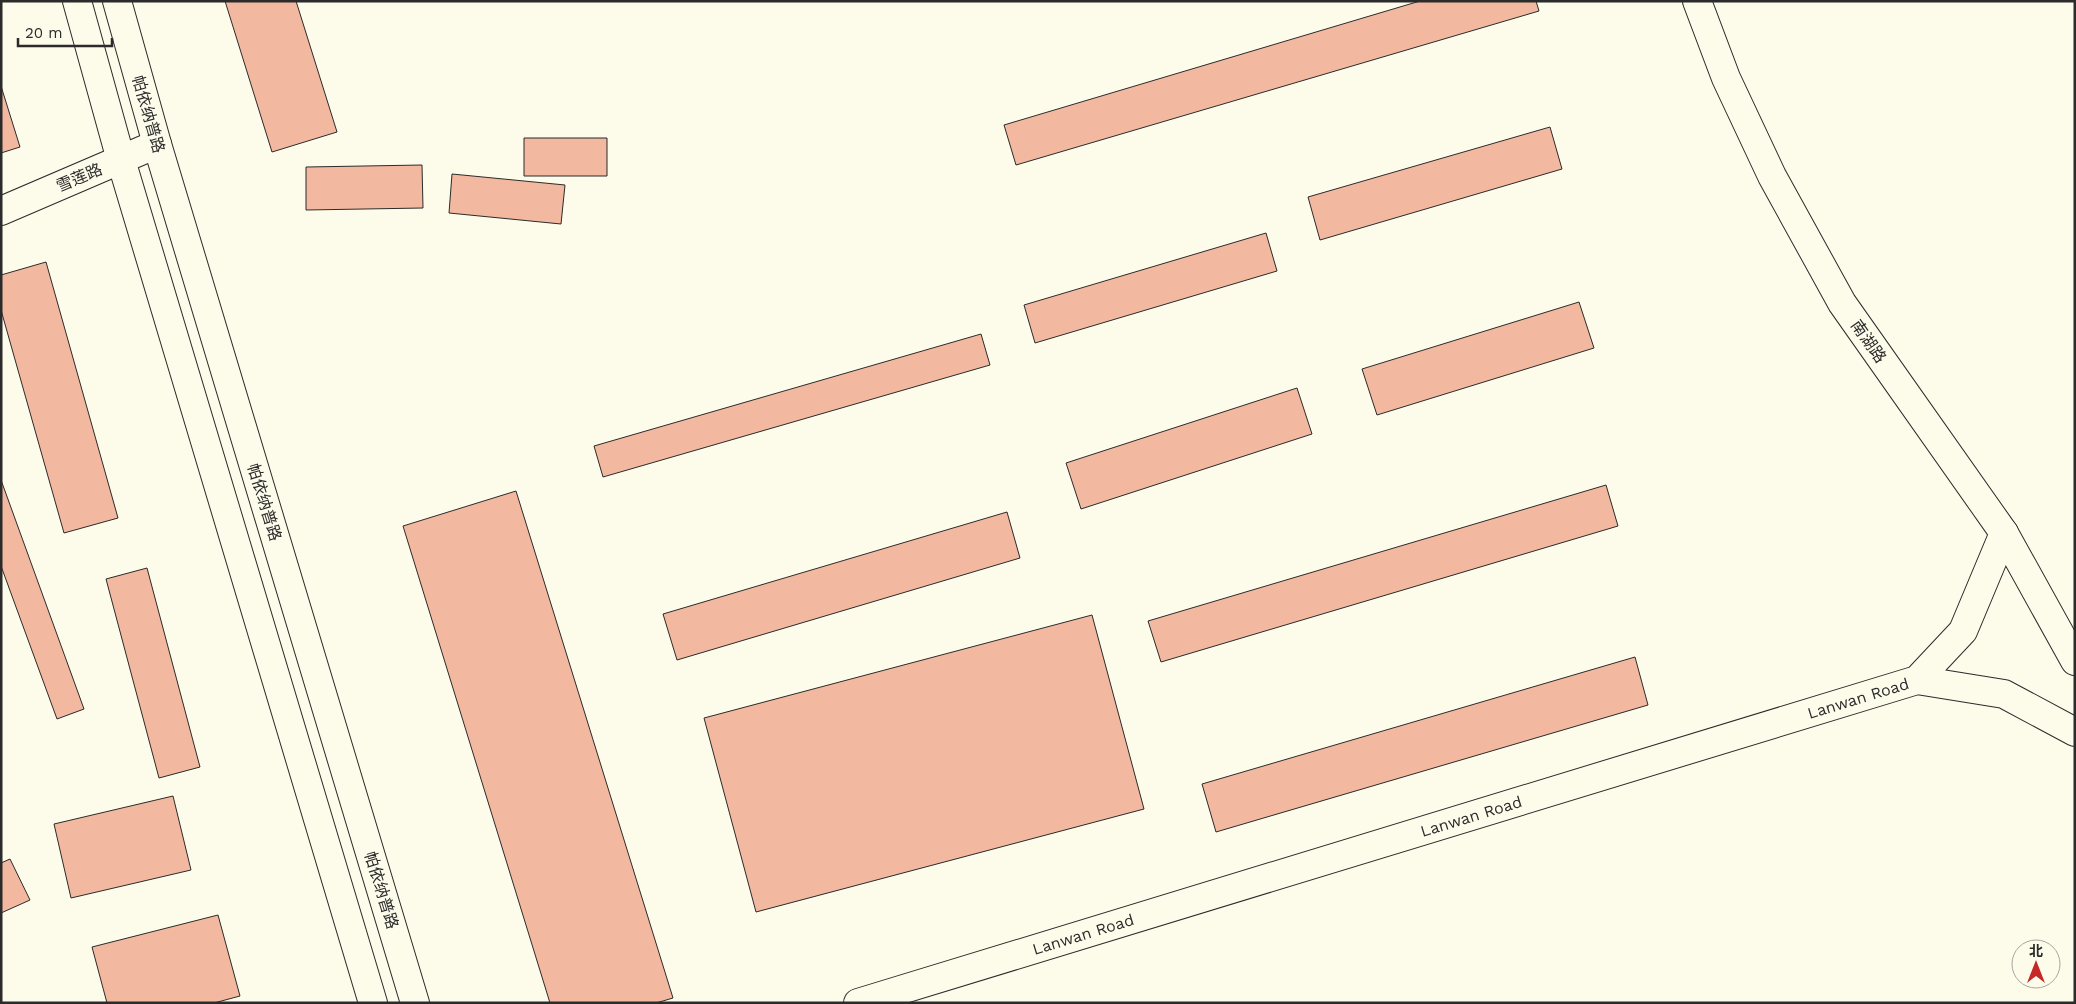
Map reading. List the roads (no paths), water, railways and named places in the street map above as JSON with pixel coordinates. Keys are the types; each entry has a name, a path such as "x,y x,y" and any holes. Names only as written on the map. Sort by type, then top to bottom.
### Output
{"street":[{"path":"77,1 121,160 373,1003"},
{"name":"帕依纳普路","path":"116,1 157,144 415,1003"},
{"name":"南湖路","path":"1697,1 1726,78 1772,176 1842,303 2004,533 2075,661"},
{"name":"雪莲路","path":"1,211 157,144"},
{"name":"Lanwan Road","path":"858,1003 1917,680 1963,631 2004,533"},
{"path":"1917,680 2004,694 2075,732"}]}
